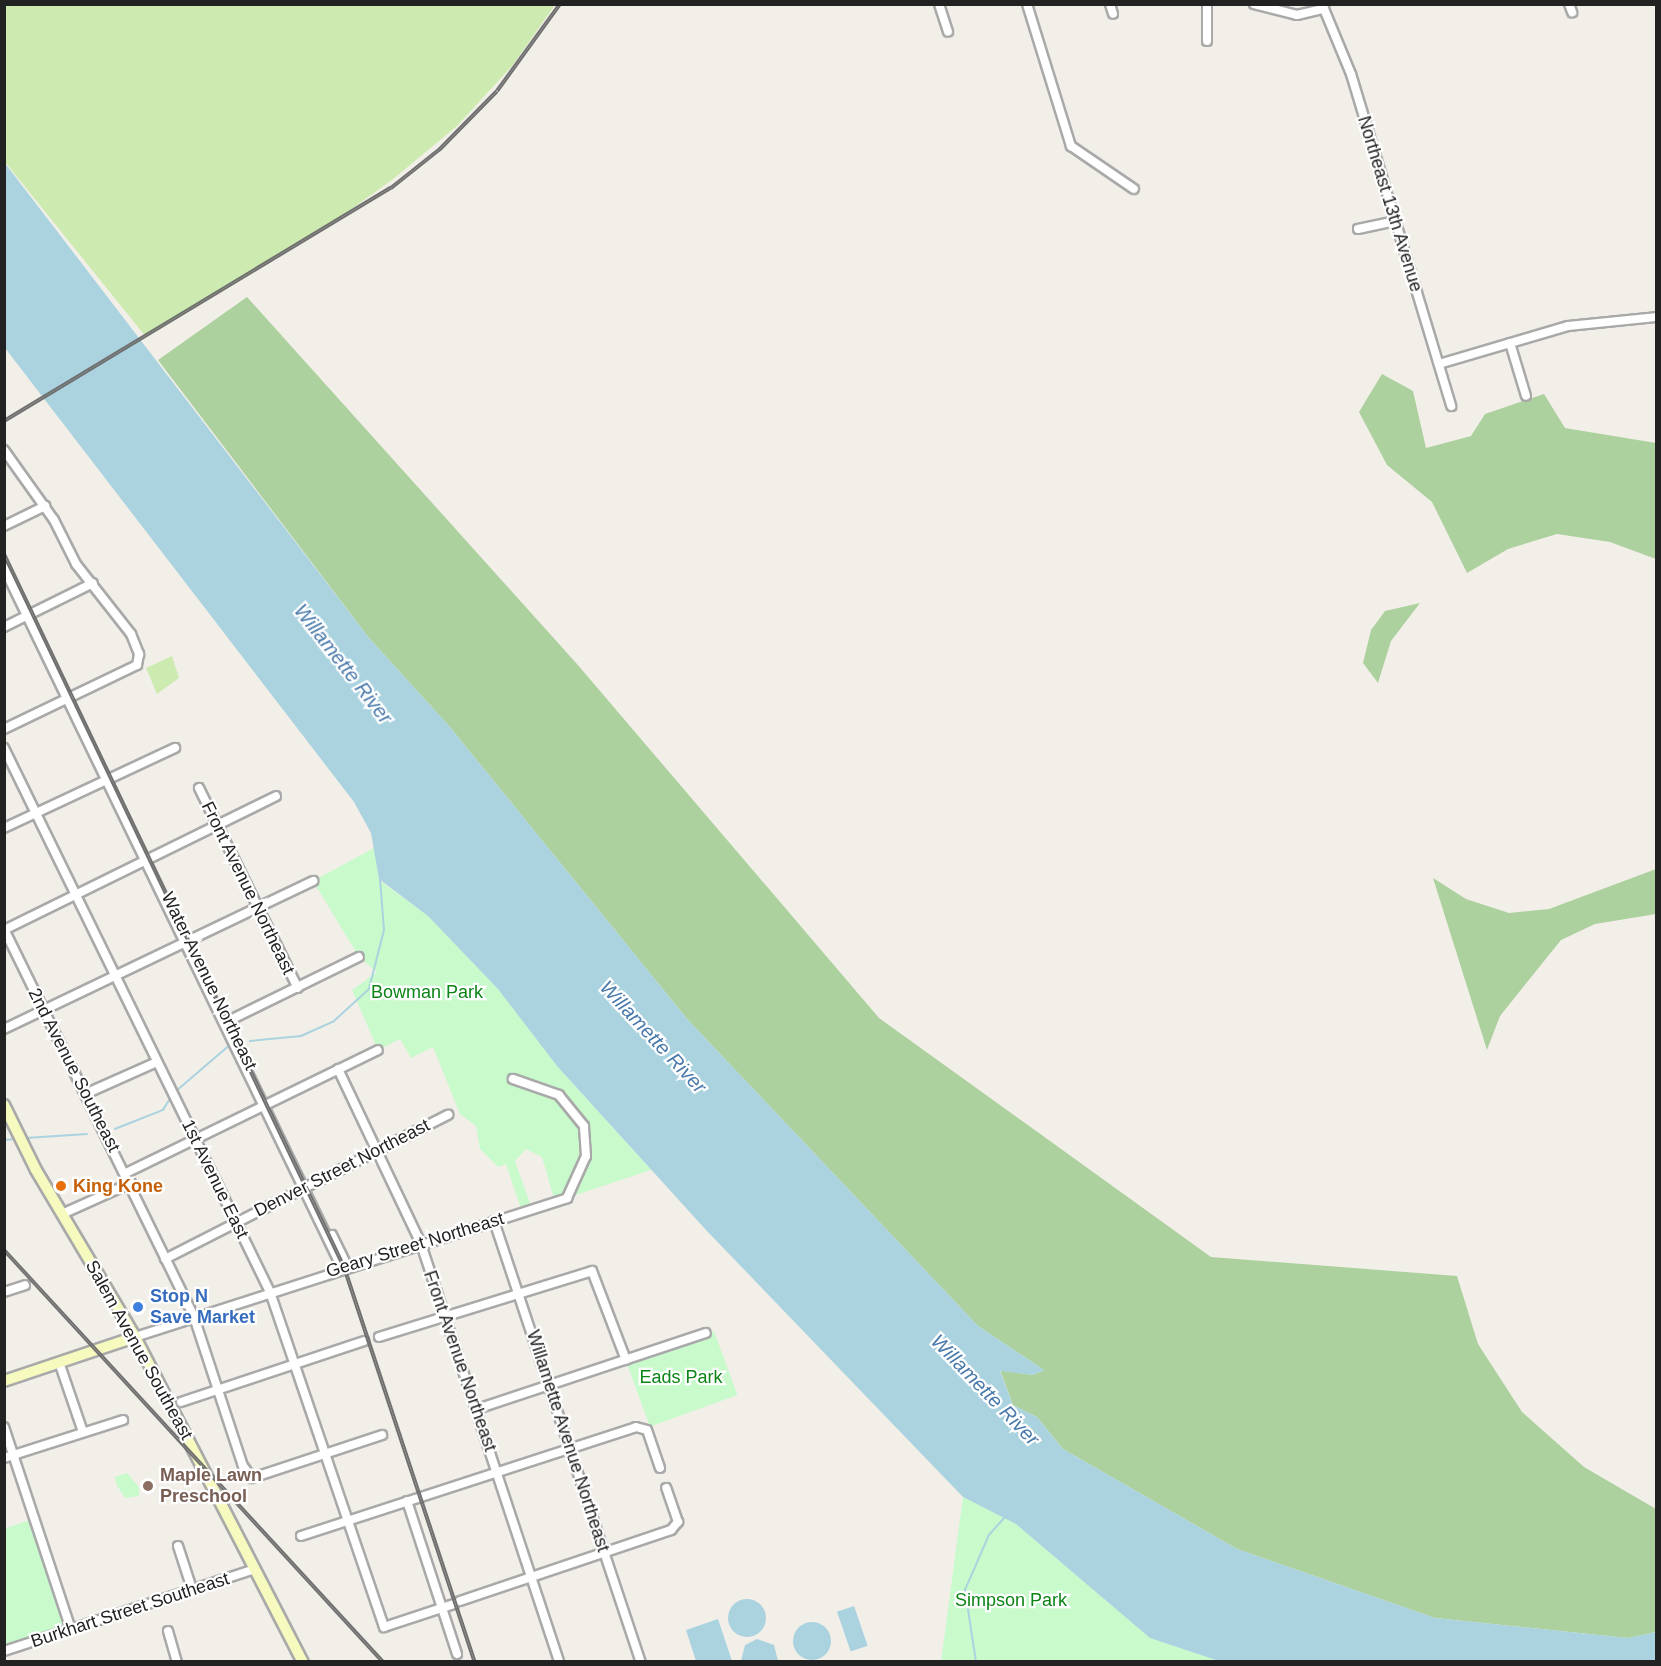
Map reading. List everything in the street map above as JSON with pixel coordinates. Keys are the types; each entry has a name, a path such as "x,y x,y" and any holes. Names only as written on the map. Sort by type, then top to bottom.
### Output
{"main road":[{"name":"Salem Avenue Southeast","path":"4,1105 36,1170 135,1336 303,1662"},
{"path":"4,1381 135,1336"}],"street":[{"path":"939,4 948,32"},
{"path":"1027,4 1071,146 1134,189"},
{"path":"1110,4 1113,14"},
{"path":"1207,4 1207,41"},
{"path":"1254,4 1297,15 1323,7"},
{"name":"Northeast 13th Avenue","path":"1323,7 1352,74 1451,406"},
{"path":"1358,229 1396,221"},
{"path":"1438,364 1568,326 1656,317"},
{"path":"1510,343 1526,396"},
{"path":"4,450 45,506 93,584 136,643 137,665 4,729"},
{"path":"4,526 45,506"},
{"name":"Water Avenue Northeast","path":"4,568 109,777 344,1267"},
{"path":"4,627 93,584"},
{"name":"1st Avenue East","path":"4,748 270,1292 384,1627 442,1607"},
{"path":"4,828 175,748"},
{"name":"Front Avenue Northeast","path":"199,788 298,988"},
{"path":"5,929 276,796"},
{"path":"4,1029 313,881"},
{"name":"2nd Avenue Southeast","path":"5,929 131,1183 194,1317 243,1466 252,1478 325,1452"},
{"path":"226,1022 359,957"},
{"path":"126,1173 378,1050"},
{"path":"85,1094 157,1062"},
{"name":"Front Avenue Northeast","path":"338,1070 421,1244 559,1662"},
{"name":"Geary Street Northeast","path":"135,1336 344,1267 561,1200 571,1194 583,1171 584,1126 558,1095 513,1079"},
{"name":"Denver Street Northeast","path":"165,1258 448,1115"},
{"path":"62,1214 131,1183"},
{"name":"Willamette Avenue Northeast","path":"494,1221 640,1662"},
{"path":"379,1337 592,1271 626,1360"},
{"path":"4,1292 24,1286"},
{"path":"477,1409 706,1333"},
{"path":"181,1402 364,1341"},
{"path":"59,1362 83,1432"},
{"path":"4,1458 123,1420"},
{"path":"4,1427 71,1630"},
{"path":"301,1536 570,1447 643,1427 660,1468"},
{"path":"325,1452 382,1435"},
{"path":"442,1607 532,1580 677,1525 666,1488"},
{"path":"407,1501 458,1654"},
{"path":"178,1546 192,1589"},
{"name":"Burkhart Street Southeast","path":"4,1651 255,1569"},
{"path":"168,1631 177,1662"}],"green space":[{"path":"4,5 555,5 512,66 457,126 392,180 322,230 146,337 5,162"},
{"path":"247,297 577,664 879,1018 1211,1257 1457,1276 1478,1344 1522,1412 1584,1467 1656,1509 1656,1632 1628,1638 1435,1618 1237,1549 1063,1449 1037,1417 1013,1405 1000,1370 1033,1375 1044,1370 978,1326 688,1020 449,726 369,638 158,360"},
{"path":"1382,374 1413,391 1426,448 1471,436 1485,414 1544,394 1565,428 1656,443 1656,559 1610,542 1557,534 1508,549 1467,573 1432,502 1387,465 1359,412"},
{"path":"1420,603 1391,641 1378,683 1363,663 1371,630 1385,611"},
{"path":"172,656 179,678 157,694 146,668"},
{"name":"Bowman Park","path":"374,848 379,880 428,916 498,989 557,1066 651,1170 555,1202 542,1157 526,1149 515,1161 532,1209 522,1212 506,1164 498,1167 480,1149 476,1126 460,1114 433,1047 411,1058 400,1039 378,1050 352,990 377,972 359,957 313,881"},
{"path":"1656,869 1656,914 1595,924 1561,940 1500,1016 1487,1050 1433,878 1466,899 1509,913 1549,909"},
{"name":"Eads Park","path":"714,1331 737,1395 650,1427 627,1363"},
{"path":"127,1473 139,1487 139,1496 125,1498 116,1484 115,1477"},
{"name":"Simpson Park","path":"963,1497 1016,1524 1150,1638 1219,1661 941,1662"},
{"path":"35,1518 71,1630 4,1651 4,1529"}],"water":[{"name":"Willamette River","path":"4,162 369,638 449,726 688,1020 978,1326 1044,1370 1033,1375 1000,1371 1013,1405 1037,1417 1063,1449 1237,1549 1435,1618 1628,1638 1656,1632 1656,1661 1219,1661 1150,1638 1016,1524 963,1497 706,1230 557,1066 498,989 428,916 379,879 371,833 354,802 5,348"},
{"path":"747,1599 760,1605 766,1618 760,1631 747,1637 734,1631 728,1618 734,1605"},
{"path":"854,1606 868,1646 851,1652 837,1612"},
{"path":"718,1619 732,1661 696,1661 686,1630"},
{"path":"812,1622 825,1628 831,1641 825,1654 812,1660 799,1654 793,1641 799,1628"},
{"path":"757,1639 774,1645 778,1661 741,1661 745,1645"}],"waterway":[{"path":"250,1041 301,1036 334,1021 369,989 384,930 380,879"},
{"path":"175,1092 230,1045"},
{"path":"115,1129 163,1110 170,1099"},
{"path":"26,1138 87,1134"},
{"path":"4,1140 16,1139"},
{"path":"976,1662 965,1590 989,1535 1005,1517"}],"railway":[{"path":"4,421 391,188 440,149 497,91 560,4"},
{"path":"4,554 344,1267 475,1662"},
{"path":"4,1250 383,1662"}],"place":[{"name":"King Kone","path":"61,1186"},
{"name":"Stop N Save Market","path":"138,1307"},
{"name":"Maple Lawn Preschool","path":"148,1486"}]}
